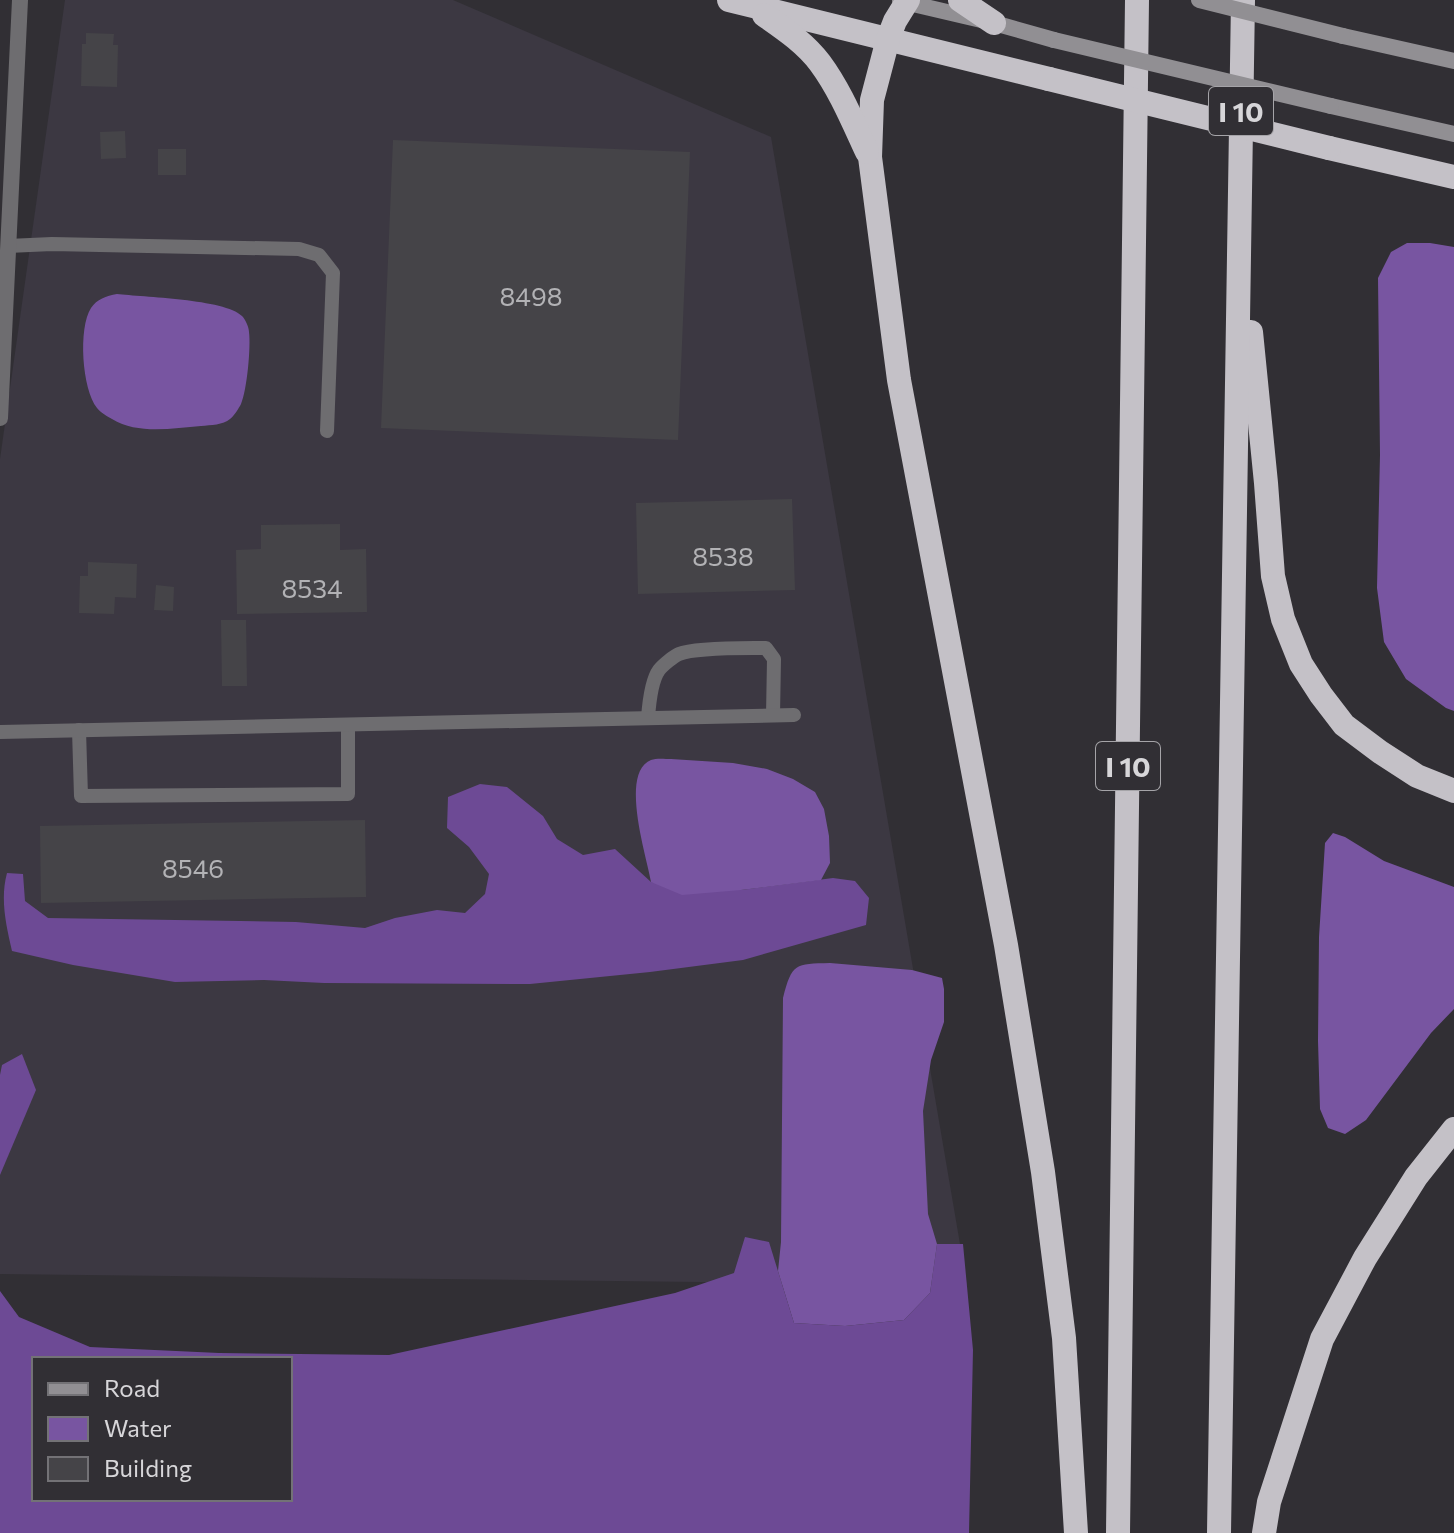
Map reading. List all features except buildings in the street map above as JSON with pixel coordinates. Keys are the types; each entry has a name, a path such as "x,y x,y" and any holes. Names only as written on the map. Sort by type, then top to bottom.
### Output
{"highway":[{"path":"960,0 994,23"},
{"name":"I 10","path":"1118,1533 1137,0"},
{"name":"I 10","path":"1219,1533 1243,0"},
{"path":"902,1 872,100 870,157 899,380 1006,945 1043,1172 1064,1338 1076,1533"},
{"path":"739,2 1454,177"},
{"path":"739,2 792,34 819,62 842,99 870,157"},
{"path":"1240,221 1273,576 1283,619 1301,664 1344,725 1417,776 1454,791"},
{"path":"1264,1533 1269,1502 1322,1339 1365,1258 1416,1177 1454,1129"}],"street":[{"path":"0,418 20,0"},
{"path":"1199,0 1454,61"},
{"path":"902,1 1454,134"}],"lane":[{"path":"8,246 52,244 299,249 319,255 333,273 327,431"},
{"path":"648,718 649,699 659,669 678,654 752,648 766,648 774,659 773,715"},
{"path":"0,732 794,715"},
{"path":"79,730 81,796 348,794 348,725"}],"shaded area":[{"path":"65,0 453,0 771,137 967,1285 0,1274 0,459"},
{"path":"480,784 507,787 543,816 557,839 583,855 615,849 651,882 741,890 833,878 855,881 869,898 866,925 743,960 530,984 264,980 175,982 12,951 4,902 7,873 23,874 25,901 48,918 296,922 365,928 395,918 437,910 465,913 485,894 489,874 469,847 447,828 448,797"},
{"path":"22,1054 36,1090 0,1175 0,1075 2,1065"},
{"path":"745,1237 769,1242 794,1323 845,1326 904,1320 930,1293 937,1244 963,1244 973,1350 969,1533 0,1533 0,1291 19,1317 90,1347 219,1353 389,1355 675,1293 734,1273"}],"water":[{"path":"1407,243 1454,247 1454,711 1406,679 1384,642 1377,588 1380,455 1378,278 1391,252"},
{"path":"117,294 202,302 233,310 242,316 249,330 248,368 241,404 232,418 213,425 144,429 122,424 98,410 85,373 84,329 93,305 102,298"},
{"path":"658,759 733,763 767,769 815,792 824,809 829,836 830,863 821,880 682,895 651,882 636,798 642,768 651,760"},
{"path":"1333,833 1384,861 1454,887 1454,1009 1431,1033 1366,1120 1345,1134 1328,1128 1320,1109 1319,937 1325,843"},
{"path":"830,963 912,970 942,978 944,1022 931,1060 923,1111 928,1214 937,1244 930,1293 904,1320 845,1326 794,1323 778,1271 781,1242 783,998 789,978 797,968"}]}
